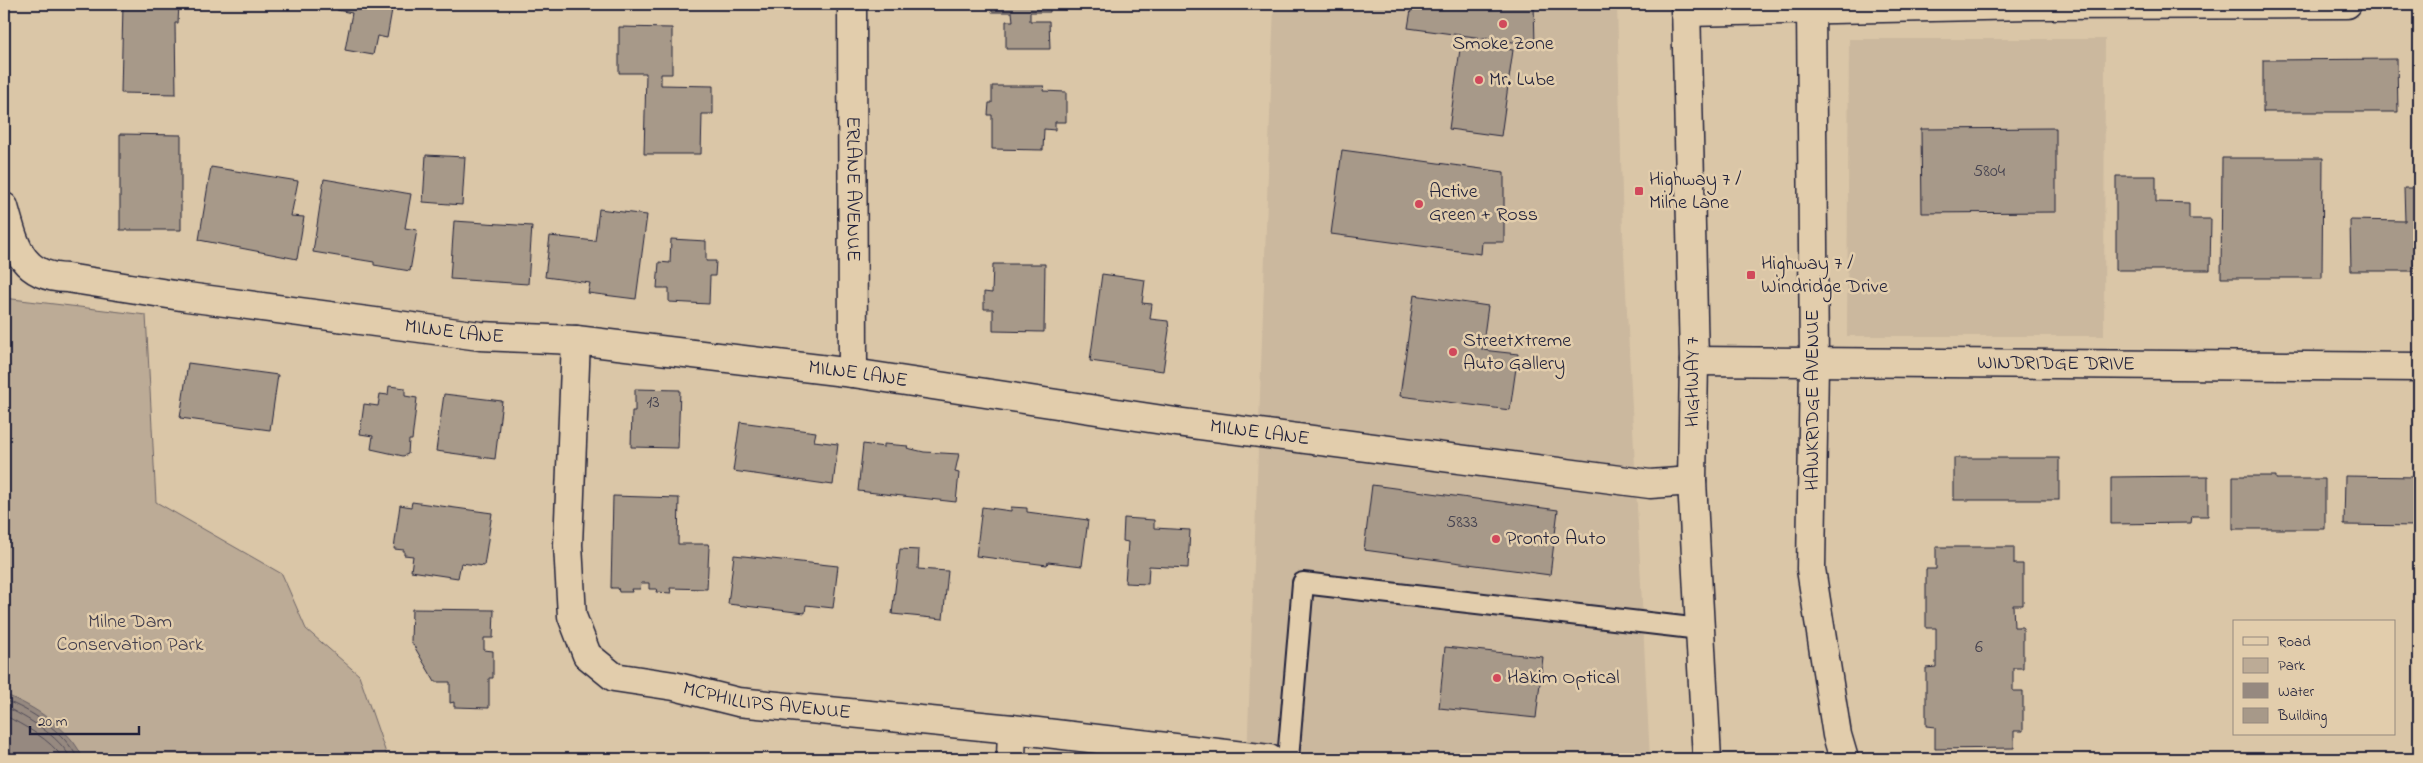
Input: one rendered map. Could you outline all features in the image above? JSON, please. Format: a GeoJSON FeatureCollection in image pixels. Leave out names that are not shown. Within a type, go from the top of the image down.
{"type":"FeatureCollection","features":[{"type":"Feature","properties":{"kind":"street","name":"ERLANE AVENUE"},"geometry":{"type":"LineString","coordinates":[[852,4],[853,373]]}},
{"type":"Feature","properties":{"kind":"street"},"geometry":{"type":"LineString","coordinates":[[1685,8],[2042,4],[2346,4]]}},
{"type":"Feature","properties":{"kind":"street","name":"HIGHWAY 7"},"geometry":{"type":"LineString","coordinates":[[1685,8],[1694,361],[1692,481],[1707,759]]}},
{"type":"Feature","properties":{"kind":"street","name":"HAWKRIDGE AVENUE"},"geometry":{"type":"LineString","coordinates":[[1811,8],[1814,362],[1811,568],[1837,735],[1844,759]]}},
{"type":"Feature","properties":{"kind":"street","name":"MILNE LANE"},"geometry":{"type":"LineString","coordinates":[[4,207],[12,236],[26,264],[50,278],[67,278],[187,297],[480,336],[576,340],[853,373],[1176,422],[1650,484],[1692,481]]}},
{"type":"Feature","properties":{"kind":"street","name":"MCPHILLIPS AVENUE"},"geometry":{"type":"LineString","coordinates":[[576,340],[568,545],[572,616],[587,655],[614,677],[674,686],[738,702],[1012,728],[1269,759]]}},
{"type":"Feature","properties":{"kind":"street","name":"WINDRIDGE DRIVE"},"geometry":{"type":"LineString","coordinates":[[1694,361],[2419,367]]}},
{"type":"Feature","properties":{"kind":"street"},"geometry":{"type":"LineString","coordinates":[[1011,759],[1012,728]]}},
{"type":"Feature","properties":{"kind":"lane"},"geometry":{"type":"LineString","coordinates":[[1288,759],[1304,583],[1700,629]]}},
{"type":"Feature","properties":{"kind":"shaded area"},"geometry":{"type":"Polygon","coordinates":[[[1274,4],[1617,4],[1623,233],[1650,759],[1247,759],[1274,4]]]}},
{"type":"Feature","properties":{"kind":"shaded area"},"geometry":{"type":"Polygon","coordinates":[[[1849,39],[2105,39],[2104,336],[1847,336],[1849,39]]]}},
{"type":"Feature","properties":{"kind":"green space","name":"Milne Dam Conservation Park"},"geometry":{"type":"Polygon","coordinates":[[[4,298],[146,315],[156,502],[282,574],[306,629],[359,675],[388,759],[4,759],[4,298]]]}},
{"type":"Feature","properties":{"kind":"water"},"geometry":{"type":"Polygon","coordinates":[[[4,694],[39,712],[61,728],[78,748],[83,759],[14,759],[4,755],[4,694]]]}},
{"type":"Feature","properties":{"kind":"building"},"geometry":{"type":"Polygon","coordinates":[[[123,4],[179,4],[178,23],[175,23],[176,94],[121,93],[123,4]]]}},
{"type":"Feature","properties":{"kind":"building"},"geometry":{"type":"Polygon","coordinates":[[[338,4],[393,4],[387,38],[377,36],[373,55],[345,50],[352,13],[337,10],[338,4]]]}},
{"type":"Feature","properties":{"kind":"building"},"geometry":{"type":"Polygon","coordinates":[[[717,4],[717,5],[666,5],[717,4]]]}},
{"type":"Feature","properties":{"kind":"building"},"geometry":{"type":"Polygon","coordinates":[[[992,4],[1050,4],[1050,12],[1030,12],[1030,21],[1049,21],[1050,49],[1006,49],[1006,21],[1013,21],[1012,12],[992,12],[992,4]]]}},
{"type":"Feature","properties":{"kind":"building"},"geometry":{"type":"Polygon","coordinates":[[[1412,4],[1534,4],[1535,45],[1408,28],[1412,4]]]}},
{"type":"Feature","properties":{"kind":"building"},"geometry":{"type":"Polygon","coordinates":[[[619,27],[672,28],[672,74],[661,74],[661,85],[713,86],[713,114],[702,114],[701,154],[644,154],[646,73],[619,73],[619,27]]]}},
{"type":"Feature","properties":{"kind":"building"},"geometry":{"type":"Polygon","coordinates":[[[1461,42],[1513,50],[1501,136],[1449,129],[1461,42]]]}},
{"type":"Feature","properties":{"kind":"building"},"geometry":{"type":"Polygon","coordinates":[[[2397,59],[2398,112],[2263,112],[2263,60],[2397,59]]]}},
{"type":"Feature","properties":{"kind":"building"},"geometry":{"type":"Polygon","coordinates":[[[992,86],[1044,86],[1043,91],[1066,92],[1066,122],[1055,122],[1055,130],[1044,129],[1043,150],[992,149],[992,115],[988,115],[989,103],[992,103],[992,86]]]}},
{"type":"Feature","properties":{"kind":"building"},"geometry":{"type":"Polygon","coordinates":[[[2056,128],[2056,212],[1922,213],[1921,129],[2056,128]]]}},
{"type":"Feature","properties":{"kind":"building"},"geometry":{"type":"Polygon","coordinates":[[[120,134],[181,135],[181,230],[120,230],[120,134]]]}},
{"type":"Feature","properties":{"kind":"building","name":"Active Green + Ross"},"geometry":{"type":"Polygon","coordinates":[[[1342,150],[1504,172],[1504,242],[1482,242],[1481,254],[1331,234],[1342,150]]]}},
{"type":"Feature","properties":{"kind":"building"},"geometry":{"type":"Polygon","coordinates":[[[426,155],[465,157],[462,205],[423,202],[426,155]]]}},
{"type":"Feature","properties":{"kind":"building"},"geometry":{"type":"Polygon","coordinates":[[[2222,158],[2323,158],[2322,278],[2221,278],[2222,158]]]}},
{"type":"Feature","properties":{"kind":"building"},"geometry":{"type":"Polygon","coordinates":[[[211,167],[298,181],[291,216],[304,217],[297,259],[199,240],[211,167]]]}},
{"type":"Feature","properties":{"kind":"building"},"geometry":{"type":"Polygon","coordinates":[[[2116,176],[2156,176],[2156,202],[2189,203],[2189,219],[2211,219],[2210,270],[2116,270],[2116,176]]]}},
{"type":"Feature","properties":{"kind":"building"},"geometry":{"type":"Polygon","coordinates":[[[324,179],[411,194],[405,228],[417,230],[410,271],[374,265],[374,262],[313,252],[324,179]]]}},
{"type":"Feature","properties":{"kind":"building"},"geometry":{"type":"Polygon","coordinates":[[[2404,188],[2419,188],[2419,271],[2351,271],[2350,220],[2405,221],[2404,188]]]}},
{"type":"Feature","properties":{"kind":"building"},"geometry":{"type":"Polygon","coordinates":[[[599,209],[647,215],[636,299],[588,293],[590,283],[545,277],[550,236],[595,241],[599,209]]]}},
{"type":"Feature","properties":{"kind":"building"},"geometry":{"type":"Polygon","coordinates":[[[454,221],[532,226],[528,284],[450,279],[454,221]]]}},
{"type":"Feature","properties":{"kind":"building"},"geometry":{"type":"Polygon","coordinates":[[[671,239],[706,241],[706,261],[716,261],[715,276],[710,276],[709,304],[669,302],[669,288],[657,288],[659,262],[670,263],[671,239]]]}},
{"type":"Feature","properties":{"kind":"building"},"geometry":{"type":"Polygon","coordinates":[[[993,264],[1045,264],[1044,332],[993,331],[993,309],[984,309],[984,292],[992,293],[993,264]]]}},
{"type":"Feature","properties":{"kind":"building"},"geometry":{"type":"Polygon","coordinates":[[[1102,274],[1145,280],[1142,303],[1152,304],[1150,319],[1168,321],[1169,330],[1163,371],[1090,361],[1102,274]]]}},
{"type":"Feature","properties":{"kind":"building","name":"StreetXtreme Auto Gallery"},"geometry":{"type":"Polygon","coordinates":[[[1414,295],[1488,306],[1482,350],[1518,354],[1510,410],[1400,396],[1414,295]]]}},
{"type":"Feature","properties":{"kind":"building"},"geometry":{"type":"Polygon","coordinates":[[[188,363],[278,375],[270,430],[180,418],[188,363]]]}},
{"type":"Feature","properties":{"kind":"building"},"geometry":{"type":"Polygon","coordinates":[[[389,386],[405,388],[405,396],[417,398],[412,440],[409,440],[408,454],[403,456],[371,449],[373,436],[360,434],[364,404],[378,406],[380,394],[388,395],[389,386]]]}},
{"type":"Feature","properties":{"kind":"building"},"geometry":{"type":"Polygon","coordinates":[[[635,389],[680,390],[678,448],[631,447],[632,411],[635,411],[635,389]]]}},
{"type":"Feature","properties":{"kind":"building"},"geometry":{"type":"Polygon","coordinates":[[[444,394],[502,401],[495,459],[436,451],[444,394]]]}},
{"type":"Feature","properties":{"kind":"building"},"geometry":{"type":"Polygon","coordinates":[[[740,422],[816,432],[814,441],[838,444],[833,485],[733,471],[740,422]]]}},
{"type":"Feature","properties":{"kind":"building"},"geometry":{"type":"Polygon","coordinates":[[[863,444],[884,447],[884,444],[908,446],[907,448],[924,452],[959,454],[955,472],[959,473],[956,502],[858,491],[863,444]]]}},
{"type":"Feature","properties":{"kind":"building"},"geometry":{"type":"Polygon","coordinates":[[[1954,458],[2059,458],[2059,500],[1954,500],[1954,458]]]}},
{"type":"Feature","properties":{"kind":"building"},"geometry":{"type":"Polygon","coordinates":[[[2208,476],[2208,516],[2192,516],[2191,523],[2111,524],[2111,477],[2208,476]]]}},
{"type":"Feature","properties":{"kind":"building"},"geometry":{"type":"Polygon","coordinates":[[[2233,476],[2276,476],[2276,479],[2325,479],[2325,529],[2233,529],[2233,476]]]}},
{"type":"Feature","properties":{"kind":"building"},"geometry":{"type":"Polygon","coordinates":[[[2345,476],[2419,477],[2419,526],[2344,525],[2345,476]]]}},
{"type":"Feature","properties":{"kind":"building"},"geometry":{"type":"Polygon","coordinates":[[[1372,485],[1558,510],[1550,575],[1364,550],[1372,485]]]}},
{"type":"Feature","properties":{"kind":"building"},"geometry":{"type":"Polygon","coordinates":[[[613,496],[679,498],[678,544],[708,544],[707,589],[670,588],[671,593],[656,592],[657,589],[649,589],[649,583],[641,583],[640,589],[631,589],[632,592],[619,592],[618,588],[611,588],[613,496]]]}},
{"type":"Feature","properties":{"kind":"building"},"geometry":{"type":"Polygon","coordinates":[[[412,502],[492,513],[484,566],[461,563],[458,578],[411,571],[413,556],[404,555],[404,550],[394,549],[400,505],[411,507],[412,502]]]}},
{"type":"Feature","properties":{"kind":"building"},"geometry":{"type":"Polygon","coordinates":[[[982,507],[1011,511],[1011,507],[1027,508],[1027,512],[1088,520],[1082,566],[1048,562],[1047,565],[976,556],[982,507]]]}},
{"type":"Feature","properties":{"kind":"building"},"geometry":{"type":"Polygon","coordinates":[[[1124,518],[1154,520],[1154,528],[1190,530],[1188,568],[1149,566],[1148,584],[1125,583],[1128,542],[1123,541],[1124,518]]]}},
{"type":"Feature","properties":{"kind":"building"},"geometry":{"type":"Polygon","coordinates":[[[1936,547],[2014,547],[2014,564],[2023,564],[2023,605],[2013,605],[2014,627],[2023,627],[2023,668],[2013,668],[2013,691],[2023,691],[2023,731],[2014,731],[2014,748],[1935,749],[1935,727],[1926,726],[1926,668],[1936,667],[1936,628],[1926,628],[1926,569],[1936,569],[1936,547]]]}},
{"type":"Feature","properties":{"kind":"building"},"geometry":{"type":"Polygon","coordinates":[[[900,549],[919,550],[918,569],[948,571],[943,619],[892,614],[900,549]]]}},
{"type":"Feature","properties":{"kind":"building"},"geometry":{"type":"Polygon","coordinates":[[[734,555],[838,566],[833,608],[806,605],[805,613],[728,604],[734,555]]]}},
{"type":"Feature","properties":{"kind":"building"},"geometry":{"type":"Polygon","coordinates":[[[412,609],[494,610],[493,638],[484,638],[484,650],[493,651],[493,678],[489,678],[489,708],[454,707],[454,702],[450,703],[450,682],[435,682],[411,641],[412,609]]]}},
{"type":"Feature","properties":{"kind":"building"},"geometry":{"type":"Polygon","coordinates":[[[1445,647],[1543,657],[1536,718],[1439,708],[1445,647]]]}},
{"type":"Feature","properties":{"kind":"place","name":"Smoke Zone"},"geometry":{"type":"Point","coordinates":[1503,24]}},
{"type":"Feature","properties":{"kind":"place","name":"Mr. Lube"},"geometry":{"type":"Point","coordinates":[1479,80]}},
{"type":"Feature","properties":{"kind":"place","name":"Highway 7 / Milne Lane"},"geometry":{"type":"Point","coordinates":[1639,191]}},
{"type":"Feature","properties":{"kind":"place","name":"Active Green + Ross"},"geometry":{"type":"Point","coordinates":[1419,204]}},
{"type":"Feature","properties":{"kind":"place","name":"Highway 7 / Windridge Drive"},"geometry":{"type":"Point","coordinates":[1751,275]}},
{"type":"Feature","properties":{"kind":"place","name":"StreetXtreme Auto Gallery"},"geometry":{"type":"Point","coordinates":[1453,352]}},
{"type":"Feature","properties":{"kind":"place","name":"Pronto Auto"},"geometry":{"type":"Point","coordinates":[1496,539]}},
{"type":"Feature","properties":{"kind":"place","name":"Hakim Optical"},"geometry":{"type":"Point","coordinates":[1497,678]}}]}
